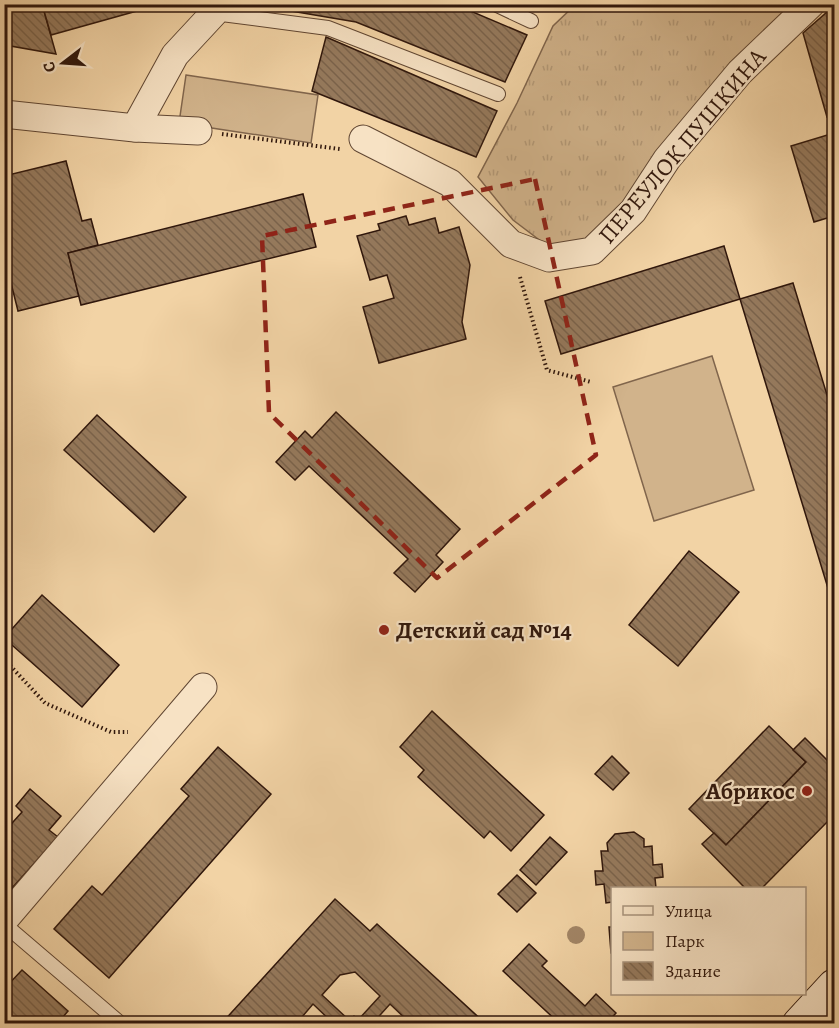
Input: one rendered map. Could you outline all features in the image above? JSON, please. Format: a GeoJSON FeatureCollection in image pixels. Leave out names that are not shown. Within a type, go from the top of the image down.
{"type":"FeatureCollection","features":[{"type":"Feature","properties":{"kind":"main road"},"geometry":{"type":"LineString","coordinates":[[799,1023],[834,986]]}},
{"type":"Feature","properties":{"kind":"street","name":"ПЕРЕУЛОК ПУШКИНА"},"geometry":{"type":"LineString","coordinates":[[363,139],[450,183],[511,244],[549,258],[592,251],[633,211],[667,159],[740,72],[811,4]]}},
{"type":"Feature","properties":{"kind":"street"},"geometry":{"type":"LineString","coordinates":[[135,128],[175,55],[217,9]]}},
{"type":"Feature","properties":{"kind":"street"},"geometry":{"type":"LineString","coordinates":[[4,114],[135,128],[198,131]]}},
{"type":"Feature","properties":{"kind":"street"},"geometry":{"type":"LineString","coordinates":[[4,922],[203,687]]}},
{"type":"Feature","properties":{"kind":"lane"},"geometry":{"type":"LineString","coordinates":[[495,4],[531,21]]}},
{"type":"Feature","properties":{"kind":"lane"},"geometry":{"type":"LineString","coordinates":[[217,9],[328,28],[498,94]]}},
{"type":"Feature","properties":{"kind":"lane"},"geometry":{"type":"LineString","coordinates":[[4,922],[121,1023]]}},
{"type":"Feature","properties":{"kind":"path"},"geometry":{"type":"LineString","coordinates":[[198,131],[337,150],[363,139]]}},
{"type":"Feature","properties":{"kind":"path"},"geometry":{"type":"LineString","coordinates":[[511,244],[547,370],[591,382]]}},
{"type":"Feature","properties":{"kind":"path"},"geometry":{"type":"LineString","coordinates":[[4,659],[45,703],[111,732],[164,733]]}},
{"type":"Feature","properties":{"kind":"path"},"geometry":{"type":"LineString","coordinates":[[828,704],[834,702]]}},
{"type":"Feature","properties":{"kind":"highlighted area"},"geometry":{"type":"Polygon","coordinates":[[[535,179],[596,455],[437,578],[269,413],[262,236],[535,179]]]}},
{"type":"Feature","properties":{"kind":"green space"},"geometry":{"type":"Polygon","coordinates":[[[575,5],[795,5],[624,207],[585,241],[550,248],[513,220],[478,177],[517,103],[553,26],[575,5]]]}},
{"type":"Feature","properties":{"kind":"green space"},"geometry":{"type":"Polygon","coordinates":[[[186,75],[318,95],[311,143],[179,123],[186,75]]]}},
{"type":"Feature","properties":{"kind":"green space"},"geometry":{"type":"Polygon","coordinates":[[[712,356],[754,490],[654,521],[613,387],[712,356]]]}},
{"type":"Feature","properties":{"kind":"building"},"geometry":{"type":"Polygon","coordinates":[[[13,4],[42,4],[56,54],[5,45],[4,25],[13,4]]]}},
{"type":"Feature","properties":{"kind":"building"},"geometry":{"type":"Polygon","coordinates":[[[42,4],[162,4],[51,35],[42,4]]]}},
{"type":"Feature","properties":{"kind":"building"},"geometry":{"type":"Polygon","coordinates":[[[250,4],[454,4],[527,35],[505,82],[356,22],[250,4]]]}},
{"type":"Feature","properties":{"kind":"building"},"geometry":{"type":"Polygon","coordinates":[[[834,6],[834,115],[827,117],[803,33],[834,6]]]}},
{"type":"Feature","properties":{"kind":"building"},"geometry":{"type":"Polygon","coordinates":[[[326,37],[497,111],[476,157],[312,91],[326,37]]]}},
{"type":"Feature","properties":{"kind":"building"},"geometry":{"type":"Polygon","coordinates":[[[834,133],[834,216],[814,222],[791,146],[834,133]]]}},
{"type":"Feature","properties":{"kind":"building"},"geometry":{"type":"Polygon","coordinates":[[[66,161],[82,221],[91,219],[98,245],[68,253],[79,296],[18,311],[4,255],[4,176],[66,161]]]}},
{"type":"Feature","properties":{"kind":"building"},"geometry":{"type":"Polygon","coordinates":[[[303,194],[316,247],[81,305],[68,253],[303,194]]]}},
{"type":"Feature","properties":{"kind":"building"},"geometry":{"type":"Polygon","coordinates":[[[406,216],[409,225],[435,218],[439,233],[459,227],[470,265],[462,322],[466,339],[379,363],[363,307],[394,298],[387,275],[370,280],[357,236],[380,230],[378,224],[406,216]]]}},
{"type":"Feature","properties":{"kind":"building"},"geometry":{"type":"Polygon","coordinates":[[[724,246],[740,299],[561,354],[545,301],[724,246]]]}},
{"type":"Feature","properties":{"kind":"building"},"geometry":{"type":"Polygon","coordinates":[[[793,283],[834,418],[834,608],[740,299],[793,283]]]}},
{"type":"Feature","properties":{"kind":"building","name":"Детский сад №14"},"geometry":{"type":"Polygon","coordinates":[[[336,412],[460,529],[436,555],[443,562],[415,592],[394,573],[408,559],[309,466],[295,480],[276,462],[305,431],[312,438],[336,412]]]}},
{"type":"Feature","properties":{"kind":"building"},"geometry":{"type":"Polygon","coordinates":[[[97,415],[186,497],[154,532],[64,450],[97,415]]]}},
{"type":"Feature","properties":{"kind":"building"},"geometry":{"type":"Polygon","coordinates":[[[689,551],[739,592],[678,666],[629,625],[689,551]]]}},
{"type":"Feature","properties":{"kind":"building"},"geometry":{"type":"Polygon","coordinates":[[[42,595],[119,665],[82,707],[4,638],[42,595]]]}},
{"type":"Feature","properties":{"kind":"building"},"geometry":{"type":"Polygon","coordinates":[[[432,711],[544,815],[511,851],[490,831],[484,838],[418,777],[424,770],[400,747],[432,711]]]}},
{"type":"Feature","properties":{"kind":"building"},"geometry":{"type":"Polygon","coordinates":[[[769,726],[806,762],[726,845],[689,809],[769,726]]]}},
{"type":"Feature","properties":{"kind":"building","name":"Абрикос"},"geometry":{"type":"Polygon","coordinates":[[[805,738],[834,767],[834,815],[763,887],[744,887],[702,844],[714,833],[726,845],[806,762],[793,750],[805,738]]]}},
{"type":"Feature","properties":{"kind":"building"},"geometry":{"type":"Polygon","coordinates":[[[218,747],[271,794],[109,978],[54,929],[92,886],[102,895],[189,796],[181,789],[218,747]]]}},
{"type":"Feature","properties":{"kind":"building"},"geometry":{"type":"Polygon","coordinates":[[[612,756],[629,773],[613,790],[595,774],[612,756]]]}},
{"type":"Feature","properties":{"kind":"building"},"geometry":{"type":"Polygon","coordinates":[[[30,789],[61,816],[49,830],[58,837],[4,897],[4,832],[22,812],[16,806],[30,789]]]}},
{"type":"Feature","properties":{"kind":"building"},"geometry":{"type":"Polygon","coordinates":[[[634,832],[644,839],[644,847],[652,846],[653,865],[662,864],[663,877],[655,878],[656,887],[611,887],[611,902],[606,903],[604,884],[596,885],[595,871],[603,871],[601,851],[608,851],[607,843],[615,834],[634,832]]]}},
{"type":"Feature","properties":{"kind":"building"},"geometry":{"type":"Polygon","coordinates":[[[550,837],[567,852],[536,885],[520,870],[550,837]]]}},
{"type":"Feature","properties":{"kind":"building"},"geometry":{"type":"Polygon","coordinates":[[[517,875],[536,893],[517,912],[498,894],[517,875]]]}},
{"type":"Feature","properties":{"kind":"building"},"geometry":{"type":"Polygon","coordinates":[[[335,899],[370,931],[377,924],[486,1024],[411,1024],[390,1004],[372,1024],[334,1024],[313,1004],[296,1024],[221,1024],[335,899]],[[355,972],[340,975],[322,995],[350,1021],[354,1016],[358,1020],[380,996],[355,972]]]}},
{"type":"Feature","properties":{"kind":"building"},"geometry":{"type":"Polygon","coordinates":[[[609,927],[611,927],[611,953],[609,927]]]}},
{"type":"Feature","properties":{"kind":"building"},"geometry":{"type":"Polygon","coordinates":[[[529,944],[547,961],[542,966],[585,1006],[596,994],[616,1013],[606,1024],[560,1024],[503,971],[529,944]]]}},
{"type":"Feature","properties":{"kind":"building"},"geometry":{"type":"Polygon","coordinates":[[[22,970],[68,1011],[57,1024],[4,1024],[4,989],[22,970]]]}},
{"type":"Feature","properties":{"kind":"place","name":"Детский сад №14"},"geometry":{"type":"Point","coordinates":[384,630]}},
{"type":"Feature","properties":{"kind":"place","name":"Абрикос"},"geometry":{"type":"Point","coordinates":[807,791]}}]}
